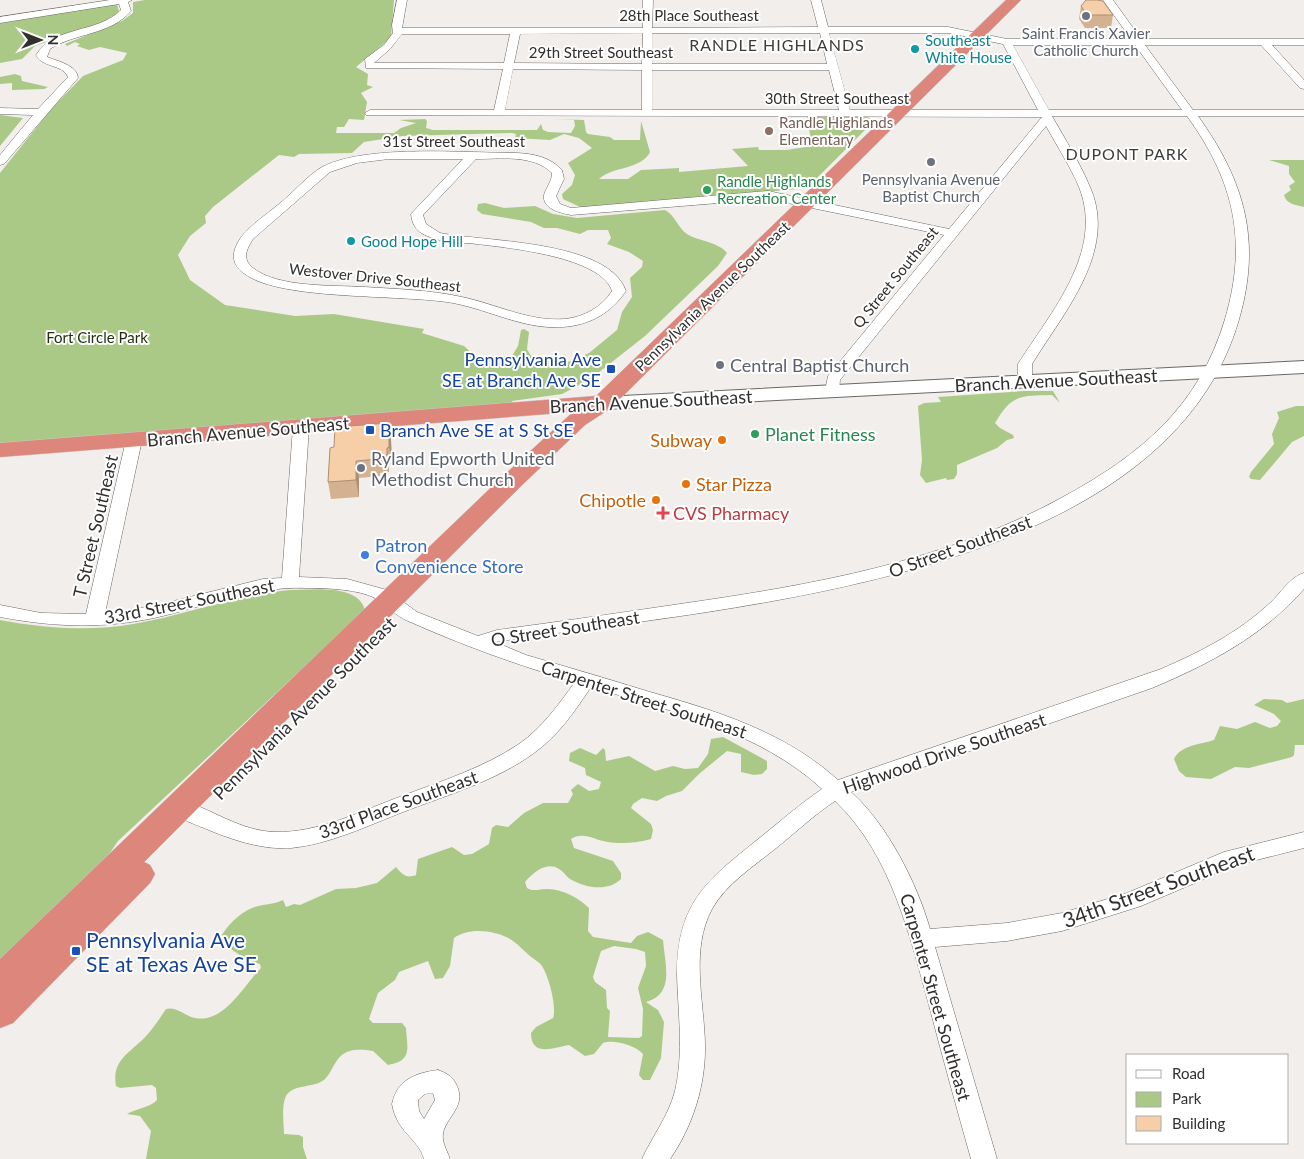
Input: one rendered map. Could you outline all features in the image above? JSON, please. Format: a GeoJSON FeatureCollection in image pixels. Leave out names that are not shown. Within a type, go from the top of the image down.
{"type":"FeatureCollection","features":[{"type":"Feature","properties":{"kind":"highway","name":"Pennsylvania Avenue Southeast"},"geometry":{"type":"LineString","coordinates":[[0,982],[187,811],[396,604],[444,574],[570,450],[598,419],[602,403],[899,113],[972,34],[1014,0]]}},
{"type":"Feature","properties":{"kind":"highway","name":"Branch Avenue Southeast"},"geometry":{"type":"LineString","coordinates":[[0,450],[602,403]]}},
{"type":"Feature","properties":{"kind":"highway","name":"Pennsylvania Avenue Southeast"},"geometry":{"type":"LineString","coordinates":[[0,1012],[187,811]]}},
{"type":"Feature","properties":{"kind":"main road","name":"Branch Avenue Southeast"},"geometry":{"type":"LineString","coordinates":[[602,403],[1304,367]]}},
{"type":"Feature","properties":{"kind":"street"},"geometry":{"type":"LineString","coordinates":[[0,20],[125,0],[126,10],[118,18],[53,44],[42,52],[41,56],[44,60],[67,69],[73,76],[70,83],[42,112],[0,162]]}},
{"type":"Feature","properties":{"kind":"street"},"geometry":{"type":"LineString","coordinates":[[398,30],[402,0]]}},
{"type":"Feature","properties":{"kind":"street"},"geometry":{"type":"LineString","coordinates":[[647,113],[648,0]]}},
{"type":"Feature","properties":{"kind":"street"},"geometry":{"type":"LineString","coordinates":[[816,0],[845,113]]}},
{"type":"Feature","properties":{"kind":"street","name":"O Street Southeast"},"geometry":{"type":"LineString","coordinates":[[480,644],[487,638],[497,636],[807,591],[882,574],[969,547],[1044,516],[1126,467],[1154,445],[1177,422],[1192,404],[1213,372],[1238,299],[1244,265],[1239,209],[1230,179],[1219,155],[1108,0]]}},
{"type":"Feature","properties":{"kind":"street","name":"28th Place Southeast"},"geometry":{"type":"LineString","coordinates":[[398,30],[948,30],[972,34]]}},
{"type":"Feature","properties":{"kind":"street","name":"29th Street Southeast"},"geometry":{"type":"LineString","coordinates":[[398,30],[396,39],[369,64],[379,68],[833,67]]}},
{"type":"Feature","properties":{"kind":"street"},"geometry":{"type":"LineString","coordinates":[[499,113],[516,30]]}},
{"type":"Feature","properties":{"kind":"street"},"geometry":{"type":"LineString","coordinates":[[972,34],[1007,42],[1304,42]]}},
{"type":"Feature","properties":{"kind":"street"},"geometry":{"type":"LineString","coordinates":[[1007,42],[1087,195],[1091,209],[1092,233],[1082,272],[1025,364],[1025,381]]}},
{"type":"Feature","properties":{"kind":"street"},"geometry":{"type":"LineString","coordinates":[[1264,42],[1304,86]]}},
{"type":"Feature","properties":{"kind":"street"},"geometry":{"type":"LineString","coordinates":[[0,111],[42,112]]}},
{"type":"Feature","properties":{"kind":"street","name":"30th Street Southeast"},"geometry":{"type":"LineString","coordinates":[[370,113],[899,113],[1046,116],[1304,113]]}},
{"type":"Feature","properties":{"kind":"street","name":"Q Street Southeast"},"geometry":{"type":"LineString","coordinates":[[832,391],[834,379],[1046,116]]}},
{"type":"Feature","properties":{"kind":"street","name":"31st Street Southeast"},"geometry":{"type":"LineString","coordinates":[[355,160],[381,156],[473,156],[522,157],[548,163],[555,168],[558,175],[550,194],[550,200],[555,206],[571,212],[594,212],[768,195],[951,233]]}},
{"type":"Feature","properties":{"kind":"street","name":"Westover Drive Southeast"},"geometry":{"type":"LineString","coordinates":[[355,160],[326,170],[248,237],[239,254],[244,268],[256,276],[281,284],[444,298],[483,306],[537,322],[566,322],[596,314],[607,308],[619,292],[612,276],[602,269],[570,258],[505,243],[441,236],[425,231],[418,223],[417,214],[473,156]]}},
{"type":"Feature","properties":{"kind":"street"},"geometry":{"type":"LineString","coordinates":[[290,582],[301,427]]}},
{"type":"Feature","properties":{"kind":"street","name":"T Street Southeast"},"geometry":{"type":"LineString","coordinates":[[94,620],[134,440]]}},
{"type":"Feature","properties":{"kind":"street","name":"Highwood Drive Southeast"},"geometry":{"type":"LineString","coordinates":[[655,1159],[677,1123],[688,1086],[693,1047],[689,953],[692,933],[701,909],[722,882],[814,805],[837,790],[858,780],[1178,670],[1219,649],[1254,627],[1285,599],[1304,578]]}},
{"type":"Feature","properties":{"kind":"street","name":"33rd Street Southeast"},"geometry":{"type":"LineString","coordinates":[[0,611],[41,620],[94,620],[153,612],[248,587],[290,582],[347,584],[381,594],[396,604]]}},
{"type":"Feature","properties":{"kind":"street","name":"Carpenter Street Southeast"},"geometry":{"type":"LineString","coordinates":[[396,604],[411,616],[519,659],[710,716],[742,729],[796,758],[837,790],[871,830],[891,861],[910,901],[984,1159]]}},
{"type":"Feature","properties":{"kind":"street","name":"33rd Place Southeast"},"geometry":{"type":"LineString","coordinates":[[187,811],[245,834],[268,839],[301,838],[326,832],[484,772],[510,759],[533,743],[551,726],[587,679]]}},
{"type":"Feature","properties":{"kind":"street","name":"34th Street Southeast"},"geometry":{"type":"LineString","coordinates":[[921,939],[1007,932],[1062,922],[1133,900],[1232,858],[1304,840]]}},
{"type":"Feature","properties":{"kind":"green space","name":"Fort Circle Park"},"geometry":{"type":"Polygon","coordinates":[[[145,0],[394,0],[391,38],[356,67],[368,74],[367,85],[373,87],[361,93],[367,102],[364,120],[349,119],[344,127],[337,127],[336,133],[394,133],[401,128],[416,123],[399,120],[425,119],[427,121],[426,128],[433,130],[537,130],[541,124],[543,130],[548,132],[571,133],[575,126],[574,120],[552,119],[584,120],[588,134],[610,137],[614,140],[640,140],[641,121],[650,152],[646,158],[599,179],[628,179],[641,170],[679,168],[679,172],[748,166],[732,149],[758,147],[759,150],[787,150],[812,146],[807,117],[867,117],[875,120],[807,188],[596,208],[580,207],[563,199],[562,194],[572,185],[575,175],[568,163],[592,148],[579,138],[564,134],[550,140],[515,138],[516,134],[512,133],[402,136],[364,142],[352,153],[299,154],[294,157],[279,155],[213,207],[205,216],[206,223],[190,236],[178,255],[190,280],[225,305],[295,316],[334,314],[424,329],[422,333],[464,346],[476,357],[512,356],[518,346],[521,330],[524,329],[529,332],[527,349],[531,356],[538,361],[568,362],[589,353],[617,330],[622,312],[632,297],[630,278],[642,267],[643,261],[629,252],[607,244],[611,238],[608,230],[588,230],[580,234],[557,228],[544,228],[531,222],[482,214],[477,210],[478,204],[485,203],[504,208],[535,206],[553,214],[577,218],[665,210],[687,234],[719,246],[727,253],[718,266],[645,336],[589,380],[562,394],[512,401],[513,403],[0,443],[0,173],[51,109],[83,76],[123,60],[127,53],[100,47],[89,50],[77,46],[80,44],[75,42],[67,46],[65,44],[122,21],[133,13],[133,2],[145,0]]]}},
{"type":"Feature","properties":{"kind":"green space"},"geometry":{"type":"Polygon","coordinates":[[[117,5],[119,11],[109,20],[35,46],[22,59],[0,63],[0,22],[117,5]]]}},
{"type":"Feature","properties":{"kind":"green space"},"geometry":{"type":"Polygon","coordinates":[[[15,74],[21,76],[22,81],[48,87],[44,89],[12,90],[12,83],[0,84],[0,77],[15,74]]]}},
{"type":"Feature","properties":{"kind":"green space"},"geometry":{"type":"Polygon","coordinates":[[[0,115],[23,118],[0,146],[0,115]]]}},
{"type":"Feature","properties":{"kind":"green space"},"geometry":{"type":"Polygon","coordinates":[[[1269,160],[1304,160],[1304,207],[1295,205],[1285,198],[1284,195],[1291,190],[1289,186],[1295,182],[1289,174],[1289,166],[1269,160]]]}},
{"type":"Feature","properties":{"kind":"green space"},"geometry":{"type":"Polygon","coordinates":[[[1053,391],[1060,403],[1052,395],[1018,398],[1007,407],[995,423],[1013,435],[1014,438],[1007,440],[997,448],[957,465],[957,474],[954,479],[947,480],[946,478],[926,483],[920,475],[922,460],[918,406],[924,403],[941,402],[938,397],[1053,391]]]}},
{"type":"Feature","properties":{"kind":"green space"},"geometry":{"type":"Polygon","coordinates":[[[1296,406],[1304,406],[1304,436],[1292,442],[1260,480],[1251,479],[1249,477],[1251,472],[1274,444],[1272,434],[1279,418],[1277,412],[1296,406]]]}},
{"type":"Feature","properties":{"kind":"green space"},"geometry":{"type":"Polygon","coordinates":[[[321,589],[344,592],[353,595],[361,601],[365,610],[118,841],[103,863],[0,959],[0,620],[66,628],[100,628],[153,620],[250,596],[290,590],[321,589]]]}},
{"type":"Feature","properties":{"kind":"green space"},"geometry":{"type":"Polygon","coordinates":[[[1264,699],[1282,700],[1287,703],[1304,699],[1304,745],[1295,745],[1292,757],[1249,768],[1235,767],[1211,779],[1186,777],[1179,771],[1174,759],[1177,754],[1186,748],[1214,740],[1220,726],[1237,729],[1255,722],[1270,728],[1277,726],[1281,721],[1274,714],[1254,705],[1264,699]]]}},
{"type":"Feature","properties":{"kind":"green space"},"geometry":{"type":"Polygon","coordinates":[[[723,737],[767,761],[767,769],[762,774],[754,775],[741,772],[741,754],[727,751],[682,791],[657,801],[642,798],[633,804],[631,808],[651,824],[653,830],[651,839],[624,843],[608,842],[584,836],[571,839],[574,848],[613,861],[621,873],[621,879],[610,886],[582,885],[570,879],[559,869],[549,866],[540,869],[525,882],[529,889],[558,890],[575,897],[585,904],[589,908],[588,931],[593,937],[631,943],[637,936],[648,932],[663,940],[666,968],[665,985],[655,998],[646,1002],[658,1010],[664,1022],[661,1058],[650,1080],[643,1080],[639,1075],[643,1054],[635,1048],[624,1044],[603,1043],[594,1054],[585,1056],[569,1045],[544,1049],[535,1045],[532,1041],[531,1033],[536,1027],[553,1018],[554,1013],[552,992],[542,966],[504,936],[482,931],[467,932],[454,938],[450,966],[443,978],[435,979],[428,961],[399,972],[395,980],[378,993],[369,1019],[373,1023],[402,1023],[406,1028],[407,1052],[402,1060],[388,1065],[373,1051],[350,1051],[338,1059],[325,1079],[315,1084],[294,1089],[286,1096],[283,1110],[284,1134],[303,1137],[303,1147],[307,1159],[146,1159],[151,1131],[140,1116],[127,1114],[157,1100],[156,1088],[152,1085],[120,1088],[116,1086],[115,1077],[117,1069],[124,1057],[155,1026],[166,1009],[177,1010],[195,1018],[215,1015],[232,1002],[261,968],[260,964],[247,960],[222,943],[220,938],[242,914],[256,907],[283,900],[286,907],[294,904],[300,905],[336,889],[356,888],[377,883],[396,867],[402,874],[413,876],[416,875],[418,859],[452,847],[464,855],[472,854],[489,844],[492,828],[496,825],[508,827],[524,813],[543,803],[568,803],[573,794],[571,790],[578,784],[589,791],[599,789],[601,782],[586,775],[585,768],[569,761],[570,753],[580,748],[596,755],[603,748],[606,761],[629,756],[655,771],[673,766],[685,769],[698,768],[708,754],[711,739],[723,737]],[[614,946],[601,951],[593,977],[595,982],[606,990],[607,1008],[610,1011],[608,1037],[639,1038],[642,1036],[643,1009],[638,988],[646,966],[645,952],[614,946]]]}},
{"type":"Feature","properties":{"kind":"building"},"geometry":{"type":"Polygon","coordinates":[[[1086,0],[1103,1],[1113,15],[1087,15],[1081,6],[1086,0]]]}},
{"type":"Feature","properties":{"kind":"building"},"geometry":{"type":"Polygon","coordinates":[[[389,423],[387,455],[378,456],[378,459],[356,461],[356,480],[328,482],[330,448],[334,447],[335,427],[389,423]]]}},
{"type":"Feature","properties":{"kind":"place","name":"Saint Francis Xavier Catholic Church"},"geometry":{"type":"Point","coordinates":[1086,16]}},
{"type":"Feature","properties":{"kind":"place","name":"Southeast White House"},"geometry":{"type":"Point","coordinates":[915,49]}},
{"type":"Feature","properties":{"kind":"place","name":"Randle Highlands Elementary"},"geometry":{"type":"Point","coordinates":[769,131]}},
{"type":"Feature","properties":{"kind":"place","name":"Pennsylvania Avenue Baptist Church"},"geometry":{"type":"Point","coordinates":[931,162]}},
{"type":"Feature","properties":{"kind":"place","name":"Randle Highlands Recreation Center"},"geometry":{"type":"Point","coordinates":[707,190]}},
{"type":"Feature","properties":{"kind":"place","name":"Good Hope Hill"},"geometry":{"type":"Point","coordinates":[351,241]}},
{"type":"Feature","properties":{"kind":"place","name":"Central Baptist Church"},"geometry":{"type":"Point","coordinates":[720,365]}},
{"type":"Feature","properties":{"kind":"place","name":"Pennsylvania Ave SE at Branch Ave SE"},"geometry":{"type":"Point","coordinates":[611,369]}},
{"type":"Feature","properties":{"kind":"place","name":"Branch Ave SE at S St SE"},"geometry":{"type":"Point","coordinates":[370,430]}},
{"type":"Feature","properties":{"kind":"place","name":"Planet Fitness"},"geometry":{"type":"Point","coordinates":[755,434]}},
{"type":"Feature","properties":{"kind":"place","name":"Subway"},"geometry":{"type":"Point","coordinates":[722,440]}},
{"type":"Feature","properties":{"kind":"place","name":"Ryland Epworth United Methodist Church"},"geometry":{"type":"Point","coordinates":[361,468]}},
{"type":"Feature","properties":{"kind":"place","name":"Star Pizza"},"geometry":{"type":"Point","coordinates":[686,484]}},
{"type":"Feature","properties":{"kind":"place","name":"Chipotle"},"geometry":{"type":"Point","coordinates":[656,500]}},
{"type":"Feature","properties":{"kind":"place","name":"CVS Pharmacy"},"geometry":{"type":"Point","coordinates":[663,513]}},
{"type":"Feature","properties":{"kind":"place","name":"Patron Convenience Store"},"geometry":{"type":"Point","coordinates":[365,555]}},
{"type":"Feature","properties":{"kind":"place","name":"Pennsylvania Ave SE at Texas Ave SE"},"geometry":{"type":"Point","coordinates":[76,951]}},
{"type":"Feature","properties":{"kind":"district","name":"RANDLE HIGHLANDS"},"geometry":{"type":"Point","coordinates":[777,44]}},
{"type":"Feature","properties":{"kind":"district","name":"DUPONT PARK"},"geometry":{"type":"Point","coordinates":[1127,153]}}]}
